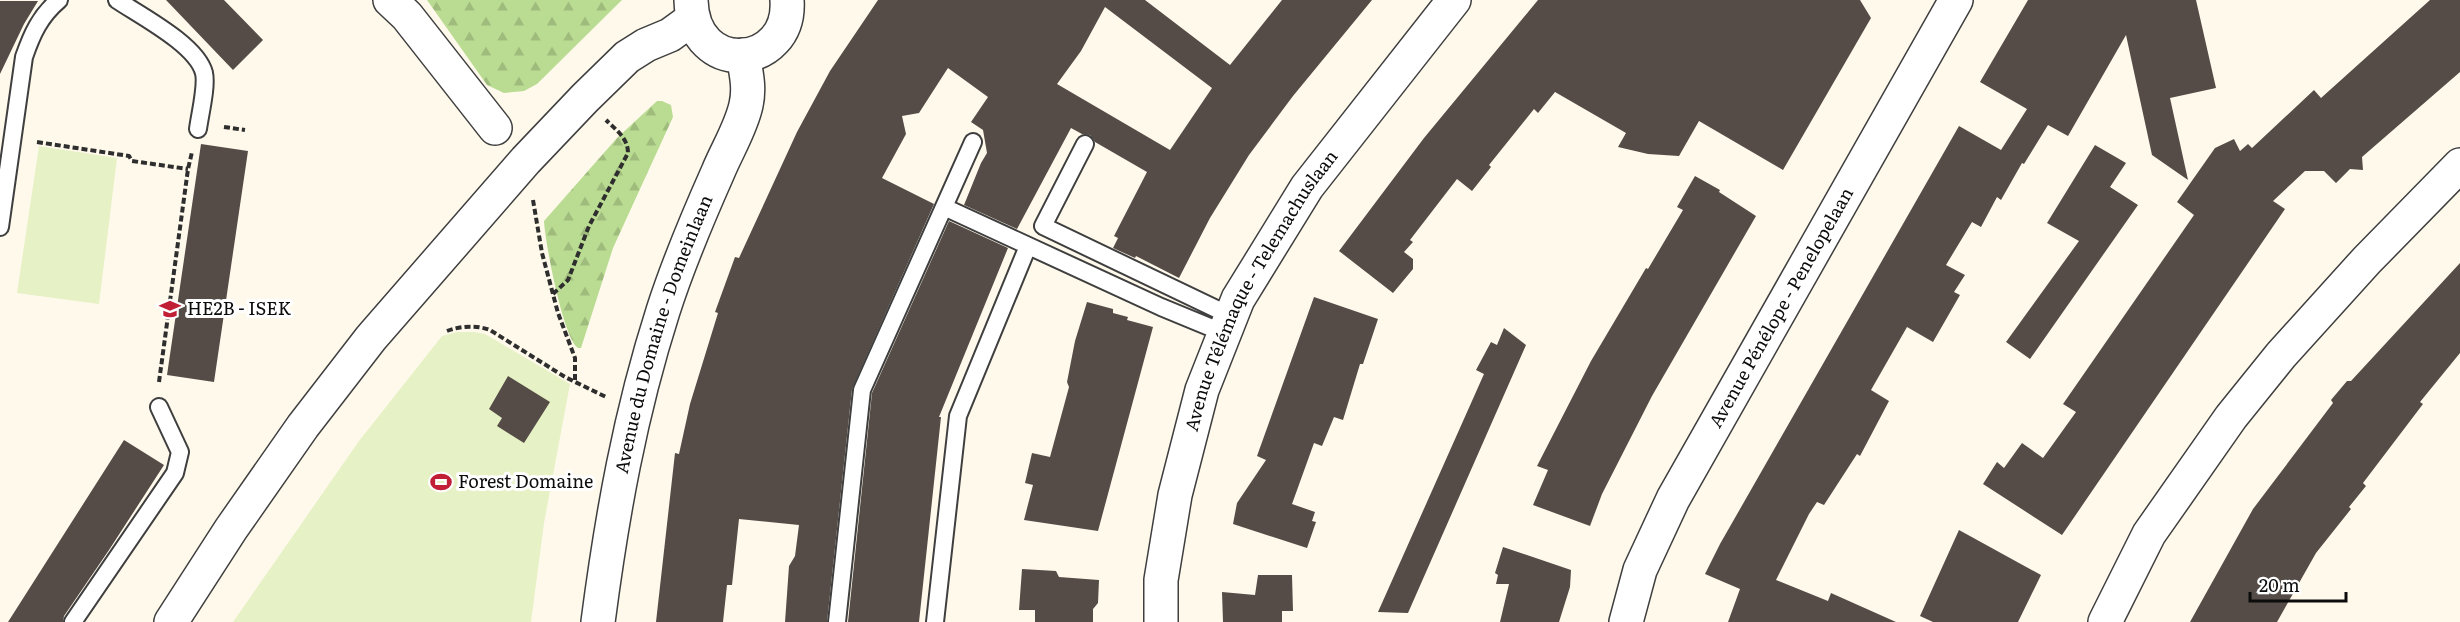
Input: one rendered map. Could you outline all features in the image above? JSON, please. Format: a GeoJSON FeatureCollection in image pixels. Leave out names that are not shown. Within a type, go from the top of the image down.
{"type":"FeatureCollection","features":[{"type":"Feature","properties":{"kind":"street"},"geometry":{"type":"LineString","coordinates":[[390,0],[407,16],[495,128]]}},
{"type":"Feature","properties":{"kind":"street"},"geometry":{"type":"LineString","coordinates":[[691,10],[697,31],[705,42],[729,55],[743,55],[756,53],[778,36],[785,24],[788,10],[787,0]]}},
{"type":"Feature","properties":{"kind":"street","name":"Avenue Télémaque - Telemachuslaan"},"geometry":{"type":"LineString","coordinates":[[1161,622],[1161,580],[1175,495],[1202,390],[1238,299],[1307,187],[1455,0]]}},
{"type":"Feature","properties":{"kind":"street","name":"Avenue Pénélope - Penelopelaan"},"geometry":{"type":"LineString","coordinates":[[1626,622],[1640,570],[1673,499],[1956,0]]}},
{"type":"Feature","properties":{"kind":"street"},"geometry":{"type":"LineString","coordinates":[[171,622],[237,520],[303,426],[371,338],[526,160],[585,98],[627,57],[646,45],[670,35],[691,10]]}},
{"type":"Feature","properties":{"kind":"street","name":"Avenue du Domaine - Domeinlaan"},"geometry":{"type":"LineString","coordinates":[[598,622],[610,530],[633,411],[663,309],[746,104],[748,84],[743,55]]}},
{"type":"Feature","properties":{"kind":"street"},"geometry":{"type":"LineString","coordinates":[[2105,622],[2149,534],[2231,417],[2281,355],[2351,277],[2460,165]]}},
{"type":"Feature","properties":{"kind":"lane"},"geometry":{"type":"LineString","coordinates":[[0,227],[24,57],[33,31],[46,12],[59,0]]}},
{"type":"Feature","properties":{"kind":"lane"},"geometry":{"type":"LineString","coordinates":[[117,0],[183,44],[200,63],[205,75],[198,129]]}},
{"type":"Feature","properties":{"kind":"lane"},"geometry":{"type":"LineString","coordinates":[[837,622],[862,390],[973,142]]}},
{"type":"Feature","properties":{"kind":"lane"},"geometry":{"type":"LineString","coordinates":[[1085,144],[1043,226],[1228,325]]}},
{"type":"Feature","properties":{"kind":"lane"},"geometry":{"type":"LineString","coordinates":[[944,207],[1161,307],[1228,325]]}},
{"type":"Feature","properties":{"kind":"lane"},"geometry":{"type":"LineString","coordinates":[[935,622],[958,416],[1028,246]]}},
{"type":"Feature","properties":{"kind":"lane"},"geometry":{"type":"LineString","coordinates":[[73,622],[175,473],[180,452],[159,407]]}},
{"type":"Feature","properties":{"kind":"path"},"geometry":{"type":"LineString","coordinates":[[553,294],[568,280],[589,226],[628,153],[628,144],[624,137],[585,98]]}},
{"type":"Feature","properties":{"kind":"path"},"geometry":{"type":"LineString","coordinates":[[159,407],[157,396],[188,169],[198,129]]}},
{"type":"Feature","properties":{"kind":"path"},"geometry":{"type":"LineString","coordinates":[[13,138],[129,156],[132,161],[188,169]]}},
{"type":"Feature","properties":{"kind":"path"},"geometry":{"type":"LineString","coordinates":[[447,331],[471,327],[490,330],[575,382],[575,358],[542,253],[526,160]]}},
{"type":"Feature","properties":{"kind":"green space"},"geometry":{"type":"Polygon","coordinates":[[[427,0],[622,0],[537,84],[524,91],[504,93],[487,85],[427,0]]]}},
{"type":"Feature","properties":{"kind":"green space"},"geometry":{"type":"Polygon","coordinates":[[[657,101],[671,105],[673,117],[613,248],[581,348],[578,348],[572,341],[561,309],[551,268],[544,221],[617,138],[657,101]]]}},
{"type":"Feature","properties":{"kind":"green space"},"geometry":{"type":"Polygon","coordinates":[[[39,146],[117,158],[99,304],[17,293],[39,146]]]}},
{"type":"Feature","properties":{"kind":"green space","name":"Forest Domaine"},"geometry":{"type":"Polygon","coordinates":[[[457,332],[485,334],[570,384],[544,523],[531,622],[233,622],[359,441],[442,336],[457,332]]]}},
{"type":"Feature","properties":{"kind":"building"},"geometry":{"type":"Polygon","coordinates":[[[166,0],[224,0],[263,40],[233,70],[166,0]]]}},
{"type":"Feature","properties":{"kind":"building"},"geometry":{"type":"Polygon","coordinates":[[[878,0],[1145,0],[1230,65],[1282,0],[1372,0],[1293,96],[1249,155],[1210,218],[1179,278],[1136,256],[1135,258],[1113,248],[1118,238],[1114,236],[1147,172],[1095,142],[1090,135],[1082,134],[1071,128],[1017,229],[964,205],[987,153],[983,130],[971,122],[988,97],[948,68],[919,113],[902,116],[906,134],[882,178],[934,204],[852,389],[827,622],[785,622],[789,566],[795,556],[799,525],[739,519],[732,585],[727,585],[723,622],[656,622],[675,453],[679,454],[690,404],[718,313],[715,312],[735,257],[739,258],[797,132],[830,71],[878,0]],[[1105,7],[1081,51],[1057,84],[1170,150],[1212,88],[1105,7]]]}},
{"type":"Feature","properties":{"kind":"building"},"geometry":{"type":"Polygon","coordinates":[[[1538,0],[1860,0],[1871,18],[1783,170],[1699,121],[1679,156],[1648,154],[1618,147],[1626,133],[1555,92],[1538,113],[1534,109],[1489,165],[1491,167],[1472,191],[1457,179],[1410,240],[1413,242],[1404,252],[1413,259],[1413,269],[1393,293],[1339,251],[1424,138],[1538,0]]]}},
{"type":"Feature","properties":{"kind":"building"},"geometry":{"type":"Polygon","coordinates":[[[2028,0],[2196,0],[2216,88],[2170,98],[2188,180],[2152,155],[2126,35],[2068,136],[2048,125],[2024,164],[2022,163],[2001,200],[1997,197],[1981,227],[1972,222],[1946,265],[1965,275],[1954,292],[1960,295],[1933,342],[1907,327],[1871,390],[1889,401],[1860,456],[1857,454],[1824,505],[1817,502],[1809,514],[1776,580],[1828,601],[1831,593],[1896,622],[1728,622],[1740,589],[1705,574],[1959,126],[2001,150],[2027,109],[1980,82],[2028,0]]]}},
{"type":"Feature","properties":{"kind":"building"},"geometry":{"type":"Polygon","coordinates":[[[2430,0],[2460,0],[2460,72],[2362,157],[2363,170],[2350,169],[2336,183],[2324,171],[2305,171],[2273,201],[2285,209],[2062,535],[1983,484],[1997,462],[2004,468],[2022,443],[2043,458],[2076,412],[2063,404],[2194,215],[2177,202],[2215,148],[2234,139],[2240,151],[2248,144],[2252,148],[2314,90],[2321,98],[2430,0]]]}},
{"type":"Feature","properties":{"kind":"building"},"geometry":{"type":"Polygon","coordinates":[[[0,1],[38,1],[0,74],[0,1]]]}},
{"type":"Feature","properties":{"kind":"building"},"geometry":{"type":"Polygon","coordinates":[[[201,144],[248,151],[214,382],[167,375],[201,144]]]}},
{"type":"Feature","properties":{"kind":"building"},"geometry":{"type":"Polygon","coordinates":[[[2095,145],[2126,163],[2110,187],[2138,205],[2030,359],[2006,342],[2079,241],[2047,223],[2095,145]]]}},
{"type":"Feature","properties":{"kind":"building"},"geometry":{"type":"Polygon","coordinates":[[[1695,176],[1720,190],[1719,192],[1756,216],[1652,396],[1602,494],[1590,526],[1533,505],[1548,470],[1537,466],[1591,361],[1683,210],[1677,207],[1695,176]]]}},
{"type":"Feature","properties":{"kind":"building"},"geometry":{"type":"Polygon","coordinates":[[[949,221],[1008,248],[939,417],[941,417],[919,622],[848,622],[872,393],[949,221]]]}},
{"type":"Feature","properties":{"kind":"building"},"geometry":{"type":"Polygon","coordinates":[[[2460,263],[2460,353],[2420,402],[2423,404],[2363,483],[2366,486],[2316,553],[2277,622],[2190,622],[2253,509],[2333,403],[2331,400],[2460,263]]]}},
{"type":"Feature","properties":{"kind":"building"},"geometry":{"type":"Polygon","coordinates":[[[1314,297],[1378,319],[1363,364],[1360,364],[1343,420],[1334,417],[1322,446],[1314,443],[1292,504],[1315,512],[1312,521],[1316,522],[1307,548],[1233,524],[1237,503],[1266,460],[1257,456],[1314,297]]]}},
{"type":"Feature","properties":{"kind":"building"},"geometry":{"type":"Polygon","coordinates":[[[1087,302],[1113,309],[1113,313],[1128,317],[1127,320],[1153,327],[1098,531],[1024,520],[1033,485],[1025,483],[1032,453],[1050,457],[1069,387],[1067,382],[1075,341],[1087,302]]]}},
{"type":"Feature","properties":{"kind":"building"},"geometry":{"type":"Polygon","coordinates":[[[1504,328],[1526,345],[1408,613],[1378,612],[1484,374],[1476,370],[1491,342],[1497,345],[1504,328]]]}},
{"type":"Feature","properties":{"kind":"building"},"geometry":{"type":"Polygon","coordinates":[[[508,376],[550,402],[524,443],[497,426],[502,418],[489,409],[508,376]]]}},
{"type":"Feature","properties":{"kind":"building"},"geometry":{"type":"Polygon","coordinates":[[[124,440],[164,465],[64,616],[63,622],[8,622],[124,440]]]}},
{"type":"Feature","properties":{"kind":"building"},"geometry":{"type":"Polygon","coordinates":[[[1959,530],[2041,575],[2018,622],[1933,622],[1920,616],[1959,530]]]}},
{"type":"Feature","properties":{"kind":"building"},"geometry":{"type":"Polygon","coordinates":[[[1503,547],[1571,570],[1570,587],[1559,622],[1500,622],[1509,584],[1496,584],[1498,575],[1495,573],[1503,547]]]}},
{"type":"Feature","properties":{"kind":"building"},"geometry":{"type":"Polygon","coordinates":[[[1022,569],[1056,571],[1059,577],[1099,580],[1098,603],[1093,609],[1093,622],[1035,622],[1035,610],[1019,610],[1022,569]]]}},
{"type":"Feature","properties":{"kind":"building"},"geometry":{"type":"Polygon","coordinates":[[[1258,575],[1292,575],[1293,611],[1282,611],[1282,622],[1223,622],[1222,592],[1255,595],[1258,575]]]}},
{"type":"Feature","properties":{"kind":"place","name":"HE2B - ISEK"},"geometry":{"type":"Point","coordinates":[170,309]}},
{"type":"Feature","properties":{"kind":"place","name":"Forest Domaine"},"geometry":{"type":"Point","coordinates":[441,482]}}]}
